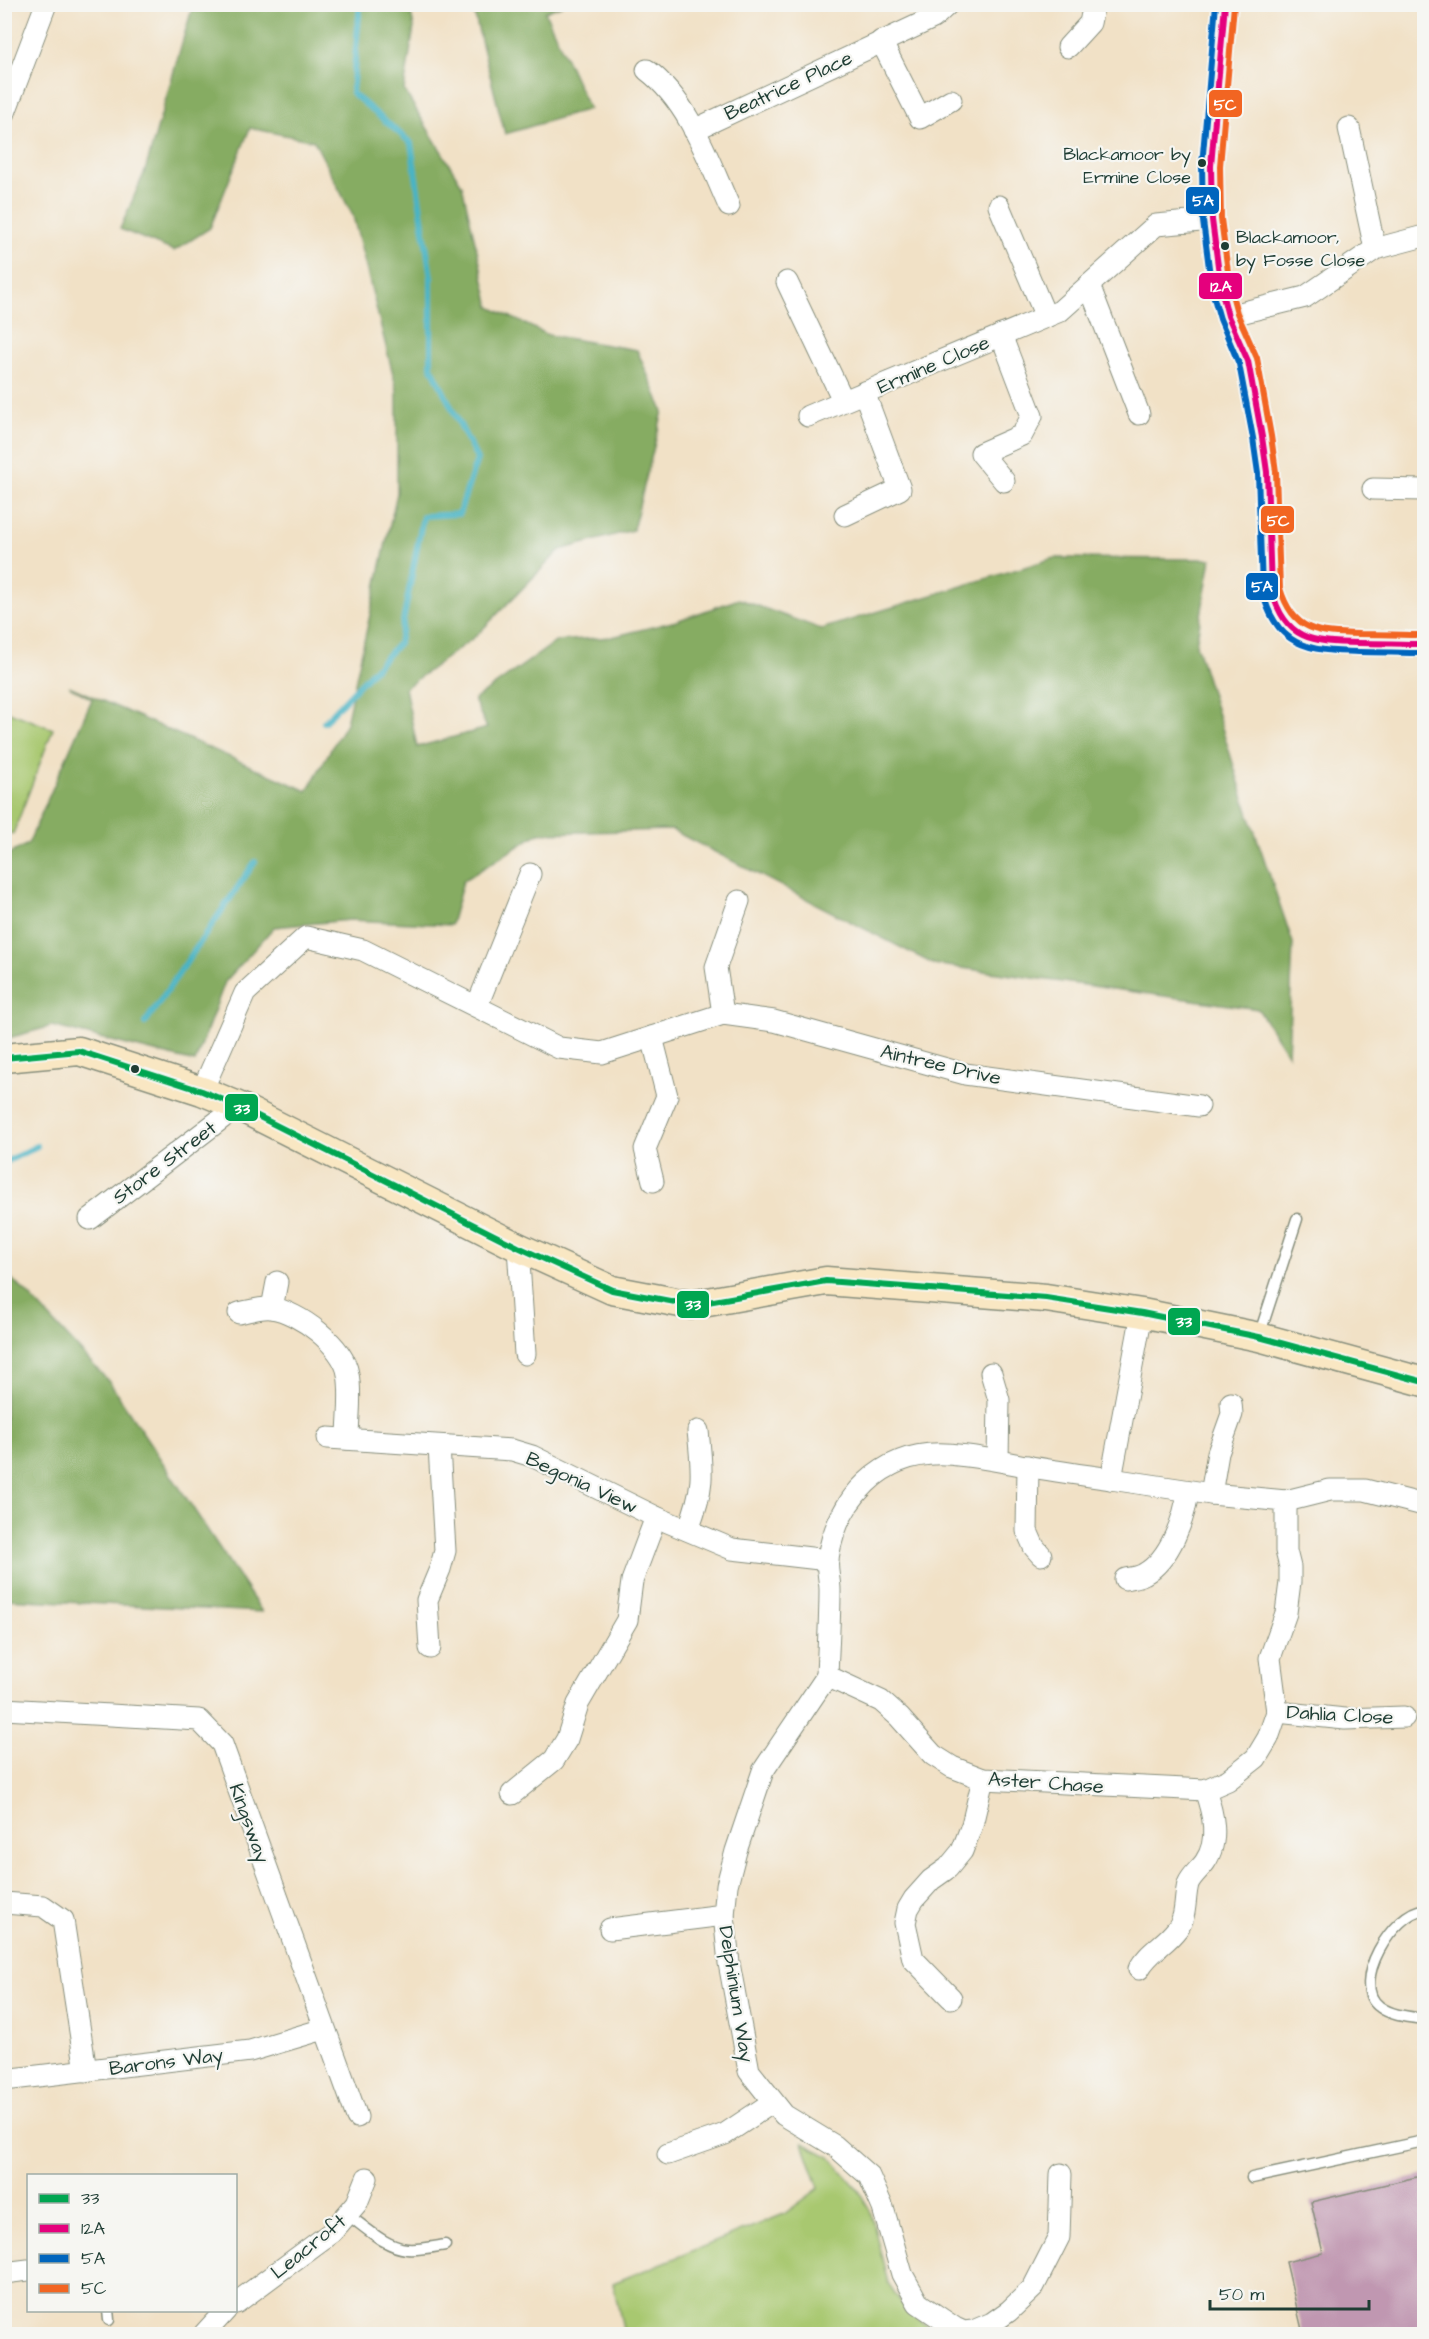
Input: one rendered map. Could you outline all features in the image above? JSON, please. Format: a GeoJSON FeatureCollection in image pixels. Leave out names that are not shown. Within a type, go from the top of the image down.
{"type":"FeatureCollection","features":[{"type":"Feature","properties":{"kind":"main road"},"geometry":{"type":"LineString","coordinates":[[4,1058],[79,1051],[202,1091],[238,1106],[518,1246],[612,1290],[691,1305],[826,1281],[1046,1298],[1142,1313],[1258,1337],[1425,1382]]}},
{"type":"Feature","properties":{"kind":"street"},"geometry":{"type":"LineString","coordinates":[[4,115],[46,4]]}},
{"type":"Feature","properties":{"kind":"street","name":"Beatrice Place"},"geometry":{"type":"LineString","coordinates":[[694,130],[933,18],[948,4]]}},
{"type":"Feature","properties":{"kind":"street"},"geometry":{"type":"LineString","coordinates":[[1068,47],[1090,23],[1094,4]]}},
{"type":"Feature","properties":{"kind":"street"},"geometry":{"type":"LineString","coordinates":[[1225,4],[1211,166],[1212,220],[1221,288],[1228,316],[1248,361],[1267,472],[1270,589],[1279,614],[1294,631],[1307,638],[1322,642],[1425,644]]}},
{"type":"Feature","properties":{"kind":"street"},"geometry":{"type":"LineString","coordinates":[[881,41],[920,118],[951,100]]}},
{"type":"Feature","properties":{"kind":"street"},"geometry":{"type":"LineString","coordinates":[[647,70],[663,83],[694,130],[729,206]]}},
{"type":"Feature","properties":{"kind":"street"},"geometry":{"type":"LineString","coordinates":[[1349,128],[1375,249]]}},
{"type":"Feature","properties":{"kind":"street"},"geometry":{"type":"LineString","coordinates":[[999,206],[1046,317]]}},
{"type":"Feature","properties":{"kind":"street","name":"Ermine Close"},"geometry":{"type":"LineString","coordinates":[[808,416],[1060,310],[1156,225],[1212,220]]}},
{"type":"Feature","properties":{"kind":"street"},"geometry":{"type":"LineString","coordinates":[[1228,316],[1305,297],[1375,249],[1425,236]]}},
{"type":"Feature","properties":{"kind":"street"},"geometry":{"type":"LineString","coordinates":[[787,282],[843,400]]}},
{"type":"Feature","properties":{"kind":"street"},"geometry":{"type":"LineString","coordinates":[[1089,285],[1139,414]]}},
{"type":"Feature","properties":{"kind":"street","name":"Ermine Close"},"geometry":{"type":"LineString","coordinates":[[1001,335],[1032,416],[1022,435],[981,453],[1004,481]]}},
{"type":"Feature","properties":{"kind":"street","name":"Ermine Close"},"geometry":{"type":"LineString","coordinates":[[845,515],[900,489],[864,392]]}},
{"type":"Feature","properties":{"kind":"street"},"geometry":{"type":"LineString","coordinates":[[1373,489],[1425,490]]}},
{"type":"Feature","properties":{"kind":"street"},"geometry":{"type":"LineString","coordinates":[[477,1006],[531,874]]}},
{"type":"Feature","properties":{"kind":"street"},"geometry":{"type":"LineString","coordinates":[[723,1014],[716,967],[739,901]]}},
{"type":"Feature","properties":{"kind":"street","name":"Aintree Drive"},"geometry":{"type":"LineString","coordinates":[[202,1091],[245,993],[306,937],[363,950],[559,1048],[602,1053],[723,1014],[774,1021],[965,1074],[1199,1106]]}},
{"type":"Feature","properties":{"kind":"street"},"geometry":{"type":"LineString","coordinates":[[652,1037],[667,1096],[645,1149],[653,1181]]}},
{"type":"Feature","properties":{"kind":"street","name":"Store Street"},"geometry":{"type":"LineString","coordinates":[[90,1219],[238,1106]]}},
{"type":"Feature","properties":{"kind":"street"},"geometry":{"type":"LineString","coordinates":[[518,1246],[525,1354]]}},
{"type":"Feature","properties":{"kind":"street"},"geometry":{"type":"LineString","coordinates":[[239,1313],[272,1308],[276,1282]]}},
{"type":"Feature","properties":{"kind":"street","name":"Begonia View"},"geometry":{"type":"LineString","coordinates":[[272,1308],[318,1331],[337,1349],[348,1372],[338,1438],[512,1450],[532,1456],[656,1517],[732,1549],[828,1560]]}},
{"type":"Feature","properties":{"kind":"street"},"geometry":{"type":"LineString","coordinates":[[1112,1479],[1142,1313]]}},
{"type":"Feature","properties":{"kind":"street"},"geometry":{"type":"LineString","coordinates":[[991,1373],[999,1400],[998,1460]]}},
{"type":"Feature","properties":{"kind":"street"},"geometry":{"type":"LineString","coordinates":[[1211,1494],[1218,1453],[1232,1414],[1231,1403]]}},
{"type":"Feature","properties":{"kind":"street"},"geometry":{"type":"LineString","coordinates":[[688,1530],[699,1502],[702,1483],[698,1431]]}},
{"type":"Feature","properties":{"kind":"street"},"geometry":{"type":"LineString","coordinates":[[430,1648],[427,1600],[445,1551],[439,1446]]}},
{"type":"Feature","properties":{"kind":"street"},"geometry":{"type":"LineString","coordinates":[[827,1676],[830,1589],[828,1560],[837,1523],[856,1492],[880,1471],[926,1455],[944,1454],[998,1460],[1211,1494],[1286,1501],[1330,1490],[1365,1490],[1425,1505]]}},
{"type":"Feature","properties":{"kind":"street"},"geometry":{"type":"LineString","coordinates":[[1028,1466],[1027,1531],[1041,1555]]}},
{"type":"Feature","properties":{"kind":"street"},"geometry":{"type":"LineString","coordinates":[[1125,1579],[1143,1575],[1156,1565],[1180,1525],[1186,1511],[1188,1491]]}},
{"type":"Feature","properties":{"kind":"street","name":"Aster Chase"},"geometry":{"type":"LineString","coordinates":[[827,1676],[881,1701],[899,1717],[933,1755],[952,1767],[983,1779],[1205,1790],[1228,1780],[1256,1758],[1268,1738],[1277,1712],[1270,1658],[1286,1613],[1290,1582],[1286,1551],[1286,1501]]}},
{"type":"Feature","properties":{"kind":"street"},"geometry":{"type":"LineString","coordinates":[[512,1794],[554,1760],[567,1739],[578,1704],[627,1620],[632,1581],[656,1517]]}},
{"type":"Feature","properties":{"kind":"street","name":"Delphinium Way"},"geometry":{"type":"LineString","coordinates":[[827,1676],[763,1771],[727,1885],[724,1915],[729,1964],[749,2071],[784,2115],[835,2146],[869,2176],[883,2208],[902,2274],[918,2302],[964,2332],[973,2333],[992,2323],[1010,2311],[1033,2288],[1059,2236],[1061,2174]]}},
{"type":"Feature","properties":{"kind":"street","name":"Kingsway"},"geometry":{"type":"LineString","coordinates":[[4,1709],[199,1720],[222,1744],[357,2117]]}},
{"type":"Feature","properties":{"kind":"street","name":"Dahlia Close"},"geometry":{"type":"LineString","coordinates":[[1277,1712],[1345,1719],[1404,1717]]}},
{"type":"Feature","properties":{"kind":"street"},"geometry":{"type":"LineString","coordinates":[[951,1998],[913,1959],[905,1923],[908,1909],[914,1899],[931,1880],[948,1868],[962,1851],[972,1826],[983,1779]]}},
{"type":"Feature","properties":{"kind":"street"},"geometry":{"type":"LineString","coordinates":[[1139,1970],[1149,1954],[1177,1929],[1184,1911],[1188,1886],[1208,1857],[1214,1829],[1213,1813],[1205,1790]]}},
{"type":"Feature","properties":{"kind":"street"},"geometry":{"type":"LineString","coordinates":[[4,1903],[43,1906],[63,1920],[86,2071]]}},
{"type":"Feature","properties":{"kind":"street","name":"Delphinium Way"},"geometry":{"type":"LineString","coordinates":[[610,1929],[724,1915]]}},
{"type":"Feature","properties":{"kind":"street","name":"Barons Way"},"geometry":{"type":"LineString","coordinates":[[4,2080],[250,2051],[324,2029]]}},
{"type":"Feature","properties":{"kind":"street"},"geometry":{"type":"LineString","coordinates":[[668,2154],[725,2134],[773,2102]]}},
{"type":"Feature","properties":{"kind":"street","name":"Leacroft"},"geometry":{"type":"LineString","coordinates":[[239,2293],[332,2232],[357,2202],[367,2178]]}},
{"type":"Feature","properties":{"kind":"street"},"geometry":{"type":"LineString","coordinates":[[4,2273],[27,2270]]}},
{"type":"Feature","properties":{"kind":"street"},"geometry":{"type":"LineString","coordinates":[[204,2334],[224,2312]]}},
{"type":"Feature","properties":{"kind":"lane"},"geometry":{"type":"LineString","coordinates":[[1258,1337],[1297,1219]]}},
{"type":"Feature","properties":{"kind":"lane"},"geometry":{"type":"LineString","coordinates":[[1425,1910],[1418,1910],[1401,1923],[1381,1945],[1368,1979],[1370,1998],[1380,2007],[1398,2015],[1425,2019]]}},
{"type":"Feature","properties":{"kind":"lane"},"geometry":{"type":"LineString","coordinates":[[1252,2178],[1425,2141]]}},
{"type":"Feature","properties":{"kind":"lane"},"geometry":{"type":"LineString","coordinates":[[348,2215],[388,2243],[400,2248],[419,2249],[446,2245]]}},
{"type":"Feature","properties":{"kind":"green space"},"geometry":{"type":"Polygon","coordinates":[[[193,5],[409,5],[414,27],[404,90],[462,185],[490,307],[548,335],[637,350],[663,411],[633,530],[560,550],[476,636],[405,688],[417,747],[487,728],[474,700],[557,641],[612,637],[676,621],[739,599],[821,629],[1054,558],[1211,559],[1196,644],[1249,815],[1293,943],[1288,1055],[1258,1009],[933,964],[672,830],[539,833],[463,881],[451,925],[350,920],[274,927],[225,982],[195,1062],[52,1026],[5,1039],[5,856],[28,844],[92,699],[69,686],[307,791],[346,723],[397,493],[397,390],[353,216],[314,141],[250,128],[210,228],[174,251],[120,229],[145,171],[193,5]]]}},
{"type":"Feature","properties":{"kind":"green space"},"geometry":{"type":"Polygon","coordinates":[[[472,5],[563,5],[545,12],[589,109],[505,134],[472,5]]]}},
{"type":"Feature","properties":{"kind":"green space"},"geometry":{"type":"Polygon","coordinates":[[[4,710],[53,729],[13,834],[5,831],[4,710]]]}},
{"type":"Feature","properties":{"kind":"green space"},"geometry":{"type":"Polygon","coordinates":[[[5,1273],[26,1292],[110,1383],[262,1612],[5,1599],[5,1273]]]}},
{"type":"Feature","properties":{"kind":"green space"},"geometry":{"type":"Polygon","coordinates":[[[803,2143],[830,2157],[857,2188],[870,2210],[888,2283],[906,2310],[937,2334],[624,2334],[613,2283],[784,2214],[819,2188],[803,2143]]]}},
{"type":"Feature","properties":{"kind":"building"},"geometry":{"type":"Polygon","coordinates":[[[1425,2175],[1425,2334],[1303,2334],[1286,2262],[1323,2253],[1311,2202],[1425,2175]]]}},
{"type":"Feature","properties":{"kind":"waterway"},"geometry":{"type":"LineString","coordinates":[[324,722],[399,643],[423,516],[459,514],[477,459],[431,366],[431,278],[411,143],[352,93],[360,4]]}},
{"type":"Feature","properties":{"kind":"waterway"},"geometry":{"type":"LineString","coordinates":[[145,1023],[255,862]]}},
{"type":"Feature","properties":{"kind":"waterway"},"geometry":{"type":"LineString","coordinates":[[4,1163],[37,1146]]}},
{"type":"Feature","properties":{"kind":"transit line","name":"5A"},"geometry":{"type":"LineString","coordinates":[[1216,4],[1202,165],[1203,221],[1212,291],[1220,319],[1239,364],[1253,438],[1258,473],[1262,589],[1268,608],[1275,623],[1285,634],[1309,647],[1341,651],[1424,653]]}},
{"type":"Feature","properties":{"kind":"transit line","name":"12A"},"geometry":{"type":"LineString","coordinates":[[1225,4],[1211,166],[1212,220],[1221,289],[1228,316],[1248,361],[1262,437],[1267,472],[1271,589],[1284,619],[1293,629],[1314,639],[1359,643],[1424,644]]}},
{"type":"Feature","properties":{"kind":"transit line","name":"5C"},"geometry":{"type":"LineString","coordinates":[[1234,5],[1220,166],[1221,219],[1230,287],[1237,313],[1257,358],[1271,436],[1276,472],[1280,588],[1292,614],[1300,622],[1319,631],[1344,634],[1424,635]]}},
{"type":"Feature","properties":{"kind":"transit line","name":"33"},"geometry":{"type":"LineString","coordinates":[[4,1058],[79,1051],[202,1091],[238,1106],[518,1247],[612,1290],[691,1305],[826,1281],[1046,1298],[1142,1313],[1259,1337],[1424,1382]]}},
{"type":"Feature","properties":{"kind":"place","name":"Blackamoor by Ermine Close"},"geometry":{"type":"Point","coordinates":[1202,163]}},
{"type":"Feature","properties":{"kind":"place","name":"Blackamoor, by Fosse Close"},"geometry":{"type":"Point","coordinates":[1225,246]}}]}
